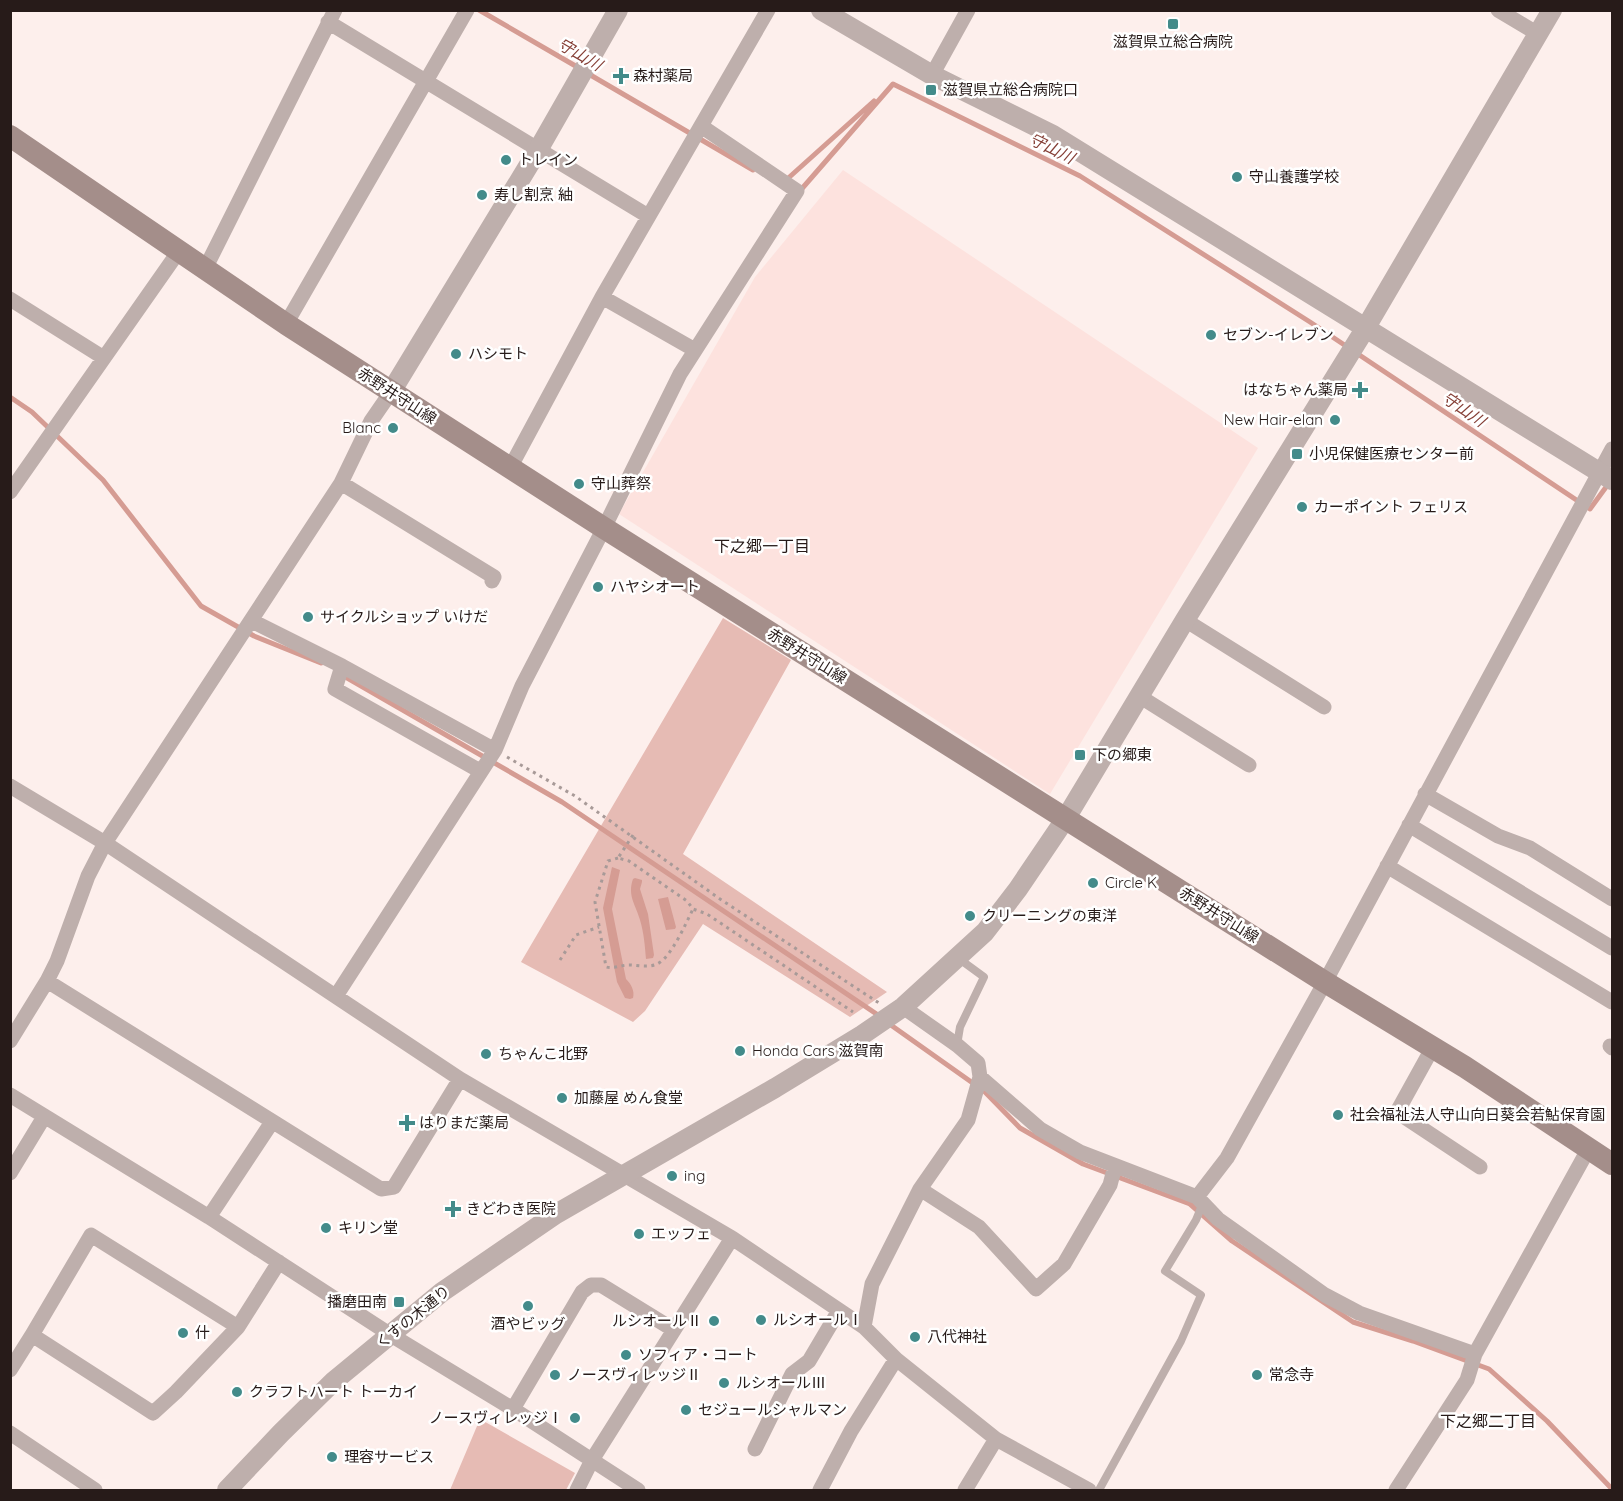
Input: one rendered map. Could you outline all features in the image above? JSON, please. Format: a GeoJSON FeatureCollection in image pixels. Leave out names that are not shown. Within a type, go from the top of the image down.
{"type":"FeatureCollection","features":[{"type":"Feature","properties":{"kind":"main road","name":"赤野井守山線"},"geometry":{"type":"LineString","coordinates":[[10,136],[286,324],[391,392],[1324,982],[1433,1047],[1612,1164]]}},
{"type":"Feature","properties":{"kind":"street"},"geometry":{"type":"LineString","coordinates":[[286,324],[467,10]]}},
{"type":"Feature","properties":{"kind":"street"},"geometry":{"type":"LineString","coordinates":[[10,1041],[57,962],[87,876],[105,843],[340,483],[371,421],[391,392],[538,150],[618,10]]}},
{"type":"Feature","properties":{"kind":"street"},"geometry":{"type":"LineString","coordinates":[[510,468],[602,297],[768,10]]}},
{"type":"Feature","properties":{"kind":"street"},"geometry":{"type":"LineString","coordinates":[[821,10],[932,75],[1053,135],[1365,329],[1606,475]]}},
{"type":"Feature","properties":{"kind":"street"},"geometry":{"type":"LineString","coordinates":[[932,75],[968,10]]}},
{"type":"Feature","properties":{"kind":"street"},"geometry":{"type":"LineString","coordinates":[[1498,10],[1538,34]]}},
{"type":"Feature","properties":{"kind":"street","name":"くすの木通り"},"geometry":{"type":"LineString","coordinates":[[227,1491],[334,1381],[442,1292],[556,1214],[775,1088],[899,1010],[985,932],[1005,907],[1066,818],[1365,329],[1552,10]]}},
{"type":"Feature","properties":{"kind":"street"},"geometry":{"type":"LineString","coordinates":[[205,269],[332,16],[428,81],[648,216]]}},
{"type":"Feature","properties":{"kind":"street"},"geometry":{"type":"LineString","coordinates":[[336,996],[495,750],[522,686],[680,374],[797,191],[701,126]]}},
{"type":"Feature","properties":{"kind":"street"},"geometry":{"type":"LineString","coordinates":[[10,492],[179,251]]}},
{"type":"Feature","properties":{"kind":"street"},"geometry":{"type":"LineString","coordinates":[[602,297],[695,350]]}},
{"type":"Feature","properties":{"kind":"street"},"geometry":{"type":"LineString","coordinates":[[10,299],[104,358]]}},
{"type":"Feature","properties":{"kind":"street"},"geometry":{"type":"LineString","coordinates":[[1200,1200],[1227,1158],[1425,795],[1606,475],[1612,449]]}},
{"type":"Feature","properties":{"kind":"street"},"geometry":{"type":"LineString","coordinates":[[340,483],[494,577],[492,581]]}},
{"type":"Feature","properties":{"kind":"street"},"geometry":{"type":"LineString","coordinates":[[1185,620],[1324,707]]}},
{"type":"Feature","properties":{"kind":"street"},"geometry":{"type":"LineString","coordinates":[[252,621],[342,666],[495,750]]}},
{"type":"Feature","properties":{"kind":"street"},"geometry":{"type":"LineString","coordinates":[[342,666],[335,688],[480,771]]}},
{"type":"Feature","properties":{"kind":"street"},"geometry":{"type":"LineString","coordinates":[[1139,696],[1249,765]]}},
{"type":"Feature","properties":{"kind":"street"},"geometry":{"type":"LineString","coordinates":[[397,722],[406,702]]}},
{"type":"Feature","properties":{"kind":"street"},"geometry":{"type":"LineString","coordinates":[[10,786],[105,843],[460,1079],[732,1239],[838,1312],[864,1327],[896,1359],[996,1439],[1089,1491]]}},
{"type":"Feature","properties":{"kind":"street"},"geometry":{"type":"LineString","coordinates":[[1425,795],[1498,836],[1530,849],[1612,899]]}},
{"type":"Feature","properties":{"kind":"street"},"geometry":{"type":"LineString","coordinates":[[1409,825],[1612,948]]}},
{"type":"Feature","properties":{"kind":"street"},"geometry":{"type":"LineString","coordinates":[[1387,866],[1612,1002]]}},
{"type":"Feature","properties":{"kind":"street"},"geometry":{"type":"LineString","coordinates":[[47,981],[381,1189],[394,1187],[460,1079]]}},
{"type":"Feature","properties":{"kind":"street"},"geometry":{"type":"LineString","coordinates":[[864,1327],[872,1284],[920,1189],[968,1120],[979,1083],[978,1063],[957,1045],[899,1010]]}},
{"type":"Feature","properties":{"kind":"street"},"geometry":{"type":"LineString","coordinates":[[1433,1047],[1397,1113],[1480,1167]]}},
{"type":"Feature","properties":{"kind":"street"},"geometry":{"type":"LineString","coordinates":[[979,1083],[1040,1128],[1113,1174],[1200,1200],[1218,1218],[1325,1295],[1359,1312],[1475,1354]]}},
{"type":"Feature","properties":{"kind":"street"},"geometry":{"type":"LineString","coordinates":[[10,1095],[209,1217],[391,1335],[513,1409],[638,1491]]}},
{"type":"Feature","properties":{"kind":"street"},"geometry":{"type":"LineString","coordinates":[[10,1173],[44,1117]]}},
{"type":"Feature","properties":{"kind":"street"},"geometry":{"type":"LineString","coordinates":[[209,1217],[272,1122]]}},
{"type":"Feature","properties":{"kind":"street"},"geometry":{"type":"LineString","coordinates":[[1396,1491],[1467,1380],[1475,1354],[1589,1148]]}},
{"type":"Feature","properties":{"kind":"street"},"geometry":{"type":"LineString","coordinates":[[920,1189],[979,1227],[1036,1289],[1064,1264],[1113,1174]]}},
{"type":"Feature","properties":{"kind":"street"},"geometry":{"type":"LineString","coordinates":[[10,1370],[91,1235],[238,1327]]}},
{"type":"Feature","properties":{"kind":"street"},"geometry":{"type":"LineString","coordinates":[[577,1491],[592,1460],[732,1239]]}},
{"type":"Feature","properties":{"kind":"street"},"geometry":{"type":"LineString","coordinates":[[32,1335],[153,1413],[238,1327],[279,1263]]}},
{"type":"Feature","properties":{"kind":"street"},"geometry":{"type":"LineString","coordinates":[[513,1409],[582,1292],[591,1285],[601,1286],[674,1330]]}},
{"type":"Feature","properties":{"kind":"street"},"geometry":{"type":"LineString","coordinates":[[755,1449],[792,1374],[809,1361],[838,1312]]}},
{"type":"Feature","properties":{"kind":"street"},"geometry":{"type":"LineString","coordinates":[[820,1491],[851,1431],[896,1359]]}},
{"type":"Feature","properties":{"kind":"street"},"geometry":{"type":"LineString","coordinates":[[10,1433],[71,1484],[95,1491]]}},
{"type":"Feature","properties":{"kind":"street"},"geometry":{"type":"LineString","coordinates":[[965,1491],[996,1439]]}},
{"type":"Feature","properties":{"kind":"lane"},"geometry":{"type":"LineString","coordinates":[[957,957],[984,977],[960,1027],[957,1045]]}},
{"type":"Feature","properties":{"kind":"lane"},"geometry":{"type":"LineString","coordinates":[[1099,1491],[1181,1341],[1201,1294],[1165,1271],[1196,1220],[1200,1200]]}},
{"type":"Feature","properties":{"kind":"path"},"geometry":{"type":"LineString","coordinates":[[495,750],[574,795],[720,899],[899,1010]]}},
{"type":"Feature","properties":{"kind":"path"},"geometry":{"type":"LineString","coordinates":[[618,858],[631,837]]}},
{"type":"Feature","properties":{"kind":"path"},"geometry":{"type":"LineString","coordinates":[[693,909],[682,932],[661,962],[645,966],[606,967],[595,902],[608,861],[618,858],[629,861],[687,901],[693,909],[706,914],[853,1012]]}},
{"type":"Feature","properties":{"kind":"path"},"geometry":{"type":"LineString","coordinates":[[561,960],[576,935],[599,927]]}},
{"type":"Feature","properties":{"kind":"shaded area"},"geometry":{"type":"Polygon","coordinates":[[[843,170],[1258,448],[1050,794],[619,514],[755,277],[843,170]]]}},
{"type":"Feature","properties":{"kind":"shaded area"},"geometry":{"type":"Polygon","coordinates":[[[723,618],[791,660],[683,854],[887,992],[850,1017],[703,924],[645,1011],[633,1022],[521,962],[723,618]]]}},
{"type":"Feature","properties":{"kind":"shaded area"},"geometry":{"type":"Polygon","coordinates":[[[612,867],[620,870],[612,909],[626,979],[633,990],[633,998],[630,999],[625,998],[617,982],[603,908],[612,867]]]}},
{"type":"Feature","properties":{"kind":"shaded area"},"geometry":{"type":"Polygon","coordinates":[[[635,878],[642,880],[640,889],[648,914],[653,958],[646,959],[641,925],[631,890],[635,878]]]}},
{"type":"Feature","properties":{"kind":"shaded area"},"geometry":{"type":"Polygon","coordinates":[[[668,897],[676,927],[666,930],[658,899],[668,897]]]}},
{"type":"Feature","properties":{"kind":"shaded area"},"geometry":{"type":"Polygon","coordinates":[[[480,1419],[575,1473],[566,1490],[450,1490],[480,1419]]]}},
{"type":"Feature","properties":{"kind":"waterway","name":"守山川"},"geometry":{"type":"LineString","coordinates":[[479,10],[579,68]]}},
{"type":"Feature","properties":{"kind":"waterway","name":"守山川"},"geometry":{"type":"LineString","coordinates":[[587,73],[753,170]]}},
{"type":"Feature","properties":{"kind":"waterway","name":"守山川"},"geometry":{"type":"LineString","coordinates":[[799,192],[893,84],[1080,176],[1310,322],[1590,509],[1609,483]]}},
{"type":"Feature","properties":{"kind":"waterway"},"geometry":{"type":"LineString","coordinates":[[785,181],[874,101]]}},
{"type":"Feature","properties":{"kind":"waterway"},"geometry":{"type":"LineString","coordinates":[[10,397],[32,412],[103,480],[201,606],[254,636],[321,663]]}},
{"type":"Feature","properties":{"kind":"waterway"},"geometry":{"type":"LineString","coordinates":[[342,675],[562,802],[881,1017]]}},
{"type":"Feature","properties":{"kind":"waterway"},"geometry":{"type":"LineString","coordinates":[[888,1023],[984,1091],[1020,1128],[1083,1164],[1190,1204],[1232,1241],[1353,1322],[1489,1369],[1547,1421],[1612,1489]]}},
{"type":"Feature","properties":{"kind":"place","name":"滋賀県立総合病院"},"geometry":{"type":"Point","coordinates":[1173,24]}},
{"type":"Feature","properties":{"kind":"place","name":"森村薬局"},"geometry":{"type":"Point","coordinates":[621,76]}},
{"type":"Feature","properties":{"kind":"place","name":"滋賀県立総合病院口"},"geometry":{"type":"Point","coordinates":[931,90]}},
{"type":"Feature","properties":{"kind":"place","name":"トレイン"},"geometry":{"type":"Point","coordinates":[506,160]}},
{"type":"Feature","properties":{"kind":"place","name":"守山養護学校"},"geometry":{"type":"Point","coordinates":[1237,177]}},
{"type":"Feature","properties":{"kind":"place","name":"寿し割烹 紬"},"geometry":{"type":"Point","coordinates":[482,195]}},
{"type":"Feature","properties":{"kind":"place","name":"セブン-イレブン"},"geometry":{"type":"Point","coordinates":[1211,335]}},
{"type":"Feature","properties":{"kind":"place","name":"ハシモト"},"geometry":{"type":"Point","coordinates":[456,354]}},
{"type":"Feature","properties":{"kind":"place","name":"はなちゃん薬局"},"geometry":{"type":"Point","coordinates":[1360,390]}},
{"type":"Feature","properties":{"kind":"place","name":"New Hair-elan"},"geometry":{"type":"Point","coordinates":[1335,420]}},
{"type":"Feature","properties":{"kind":"place","name":"Blanc"},"geometry":{"type":"Point","coordinates":[393,428]}},
{"type":"Feature","properties":{"kind":"place","name":"小児保健医療センター前"},"geometry":{"type":"Point","coordinates":[1297,454]}},
{"type":"Feature","properties":{"kind":"place","name":"守山葬祭"},"geometry":{"type":"Point","coordinates":[579,484]}},
{"type":"Feature","properties":{"kind":"place","name":"カーポイント フェリス"},"geometry":{"type":"Point","coordinates":[1302,507]}},
{"type":"Feature","properties":{"kind":"place","name":"ハヤシオート"},"geometry":{"type":"Point","coordinates":[598,587]}},
{"type":"Feature","properties":{"kind":"place","name":"サイクルショップ いけだ"},"geometry":{"type":"Point","coordinates":[308,617]}},
{"type":"Feature","properties":{"kind":"place","name":"下の郷東"},"geometry":{"type":"Point","coordinates":[1080,755]}},
{"type":"Feature","properties":{"kind":"place","name":"Circle K"},"geometry":{"type":"Point","coordinates":[1093,883]}},
{"type":"Feature","properties":{"kind":"place","name":"クリーニングの東洋"},"geometry":{"type":"Point","coordinates":[970,916]}},
{"type":"Feature","properties":{"kind":"place","name":"Honda Cars 滋賀南"},"geometry":{"type":"Point","coordinates":[740,1051]}},
{"type":"Feature","properties":{"kind":"place","name":"ちゃんこ北野"},"geometry":{"type":"Point","coordinates":[486,1054]}},
{"type":"Feature","properties":{"kind":"place","name":"加藤屋 めん食堂"},"geometry":{"type":"Point","coordinates":[562,1098]}},
{"type":"Feature","properties":{"kind":"place","name":"社会福祉法人守山向日葵会若鮎保育園"},"geometry":{"type":"Point","coordinates":[1338,1115]}},
{"type":"Feature","properties":{"kind":"place","name":"はりまだ薬局"},"geometry":{"type":"Point","coordinates":[407,1123]}},
{"type":"Feature","properties":{"kind":"place","name":"ing"},"geometry":{"type":"Point","coordinates":[672,1176]}},
{"type":"Feature","properties":{"kind":"place","name":"きどわき医院"},"geometry":{"type":"Point","coordinates":[453,1209]}},
{"type":"Feature","properties":{"kind":"place","name":"キリン堂"},"geometry":{"type":"Point","coordinates":[326,1228]}},
{"type":"Feature","properties":{"kind":"place","name":"エッフェ"},"geometry":{"type":"Point","coordinates":[639,1234]}},
{"type":"Feature","properties":{"kind":"place","name":"播磨田南"},"geometry":{"type":"Point","coordinates":[399,1302]}},
{"type":"Feature","properties":{"kind":"place","name":"酒やビッグ"},"geometry":{"type":"Point","coordinates":[528,1306]}},
{"type":"Feature","properties":{"kind":"place","name":"ルシオールⅠ"},"geometry":{"type":"Point","coordinates":[761,1320]}},
{"type":"Feature","properties":{"kind":"place","name":"ルシオールⅡ"},"geometry":{"type":"Point","coordinates":[714,1321]}},
{"type":"Feature","properties":{"kind":"place","name":"什"},"geometry":{"type":"Point","coordinates":[183,1333]}},
{"type":"Feature","properties":{"kind":"place","name":"八代神社"},"geometry":{"type":"Point","coordinates":[915,1337]}},
{"type":"Feature","properties":{"kind":"place","name":"ソフィア・コート"},"geometry":{"type":"Point","coordinates":[626,1355]}},
{"type":"Feature","properties":{"kind":"place","name":"ノースヴィレッジⅡ"},"geometry":{"type":"Point","coordinates":[555,1375]}},
{"type":"Feature","properties":{"kind":"place","name":"常念寺"},"geometry":{"type":"Point","coordinates":[1257,1375]}},
{"type":"Feature","properties":{"kind":"place","name":"ルシオールⅢ"},"geometry":{"type":"Point","coordinates":[724,1383]}},
{"type":"Feature","properties":{"kind":"place","name":"クラフトハート トーカイ"},"geometry":{"type":"Point","coordinates":[237,1392]}},
{"type":"Feature","properties":{"kind":"place","name":"セジュールシャルマン"},"geometry":{"type":"Point","coordinates":[686,1410]}},
{"type":"Feature","properties":{"kind":"place","name":"ノースヴィレッジⅠ"},"geometry":{"type":"Point","coordinates":[575,1418]}},
{"type":"Feature","properties":{"kind":"place","name":"理容サービス"},"geometry":{"type":"Point","coordinates":[332,1457]}},
{"type":"Feature","properties":{"kind":"district","name":"下之郷一丁目"},"geometry":{"type":"Point","coordinates":[762,546]}},
{"type":"Feature","properties":{"kind":"district","name":"下之郷二丁目"},"geometry":{"type":"Point","coordinates":[1488,1421]}}]}
